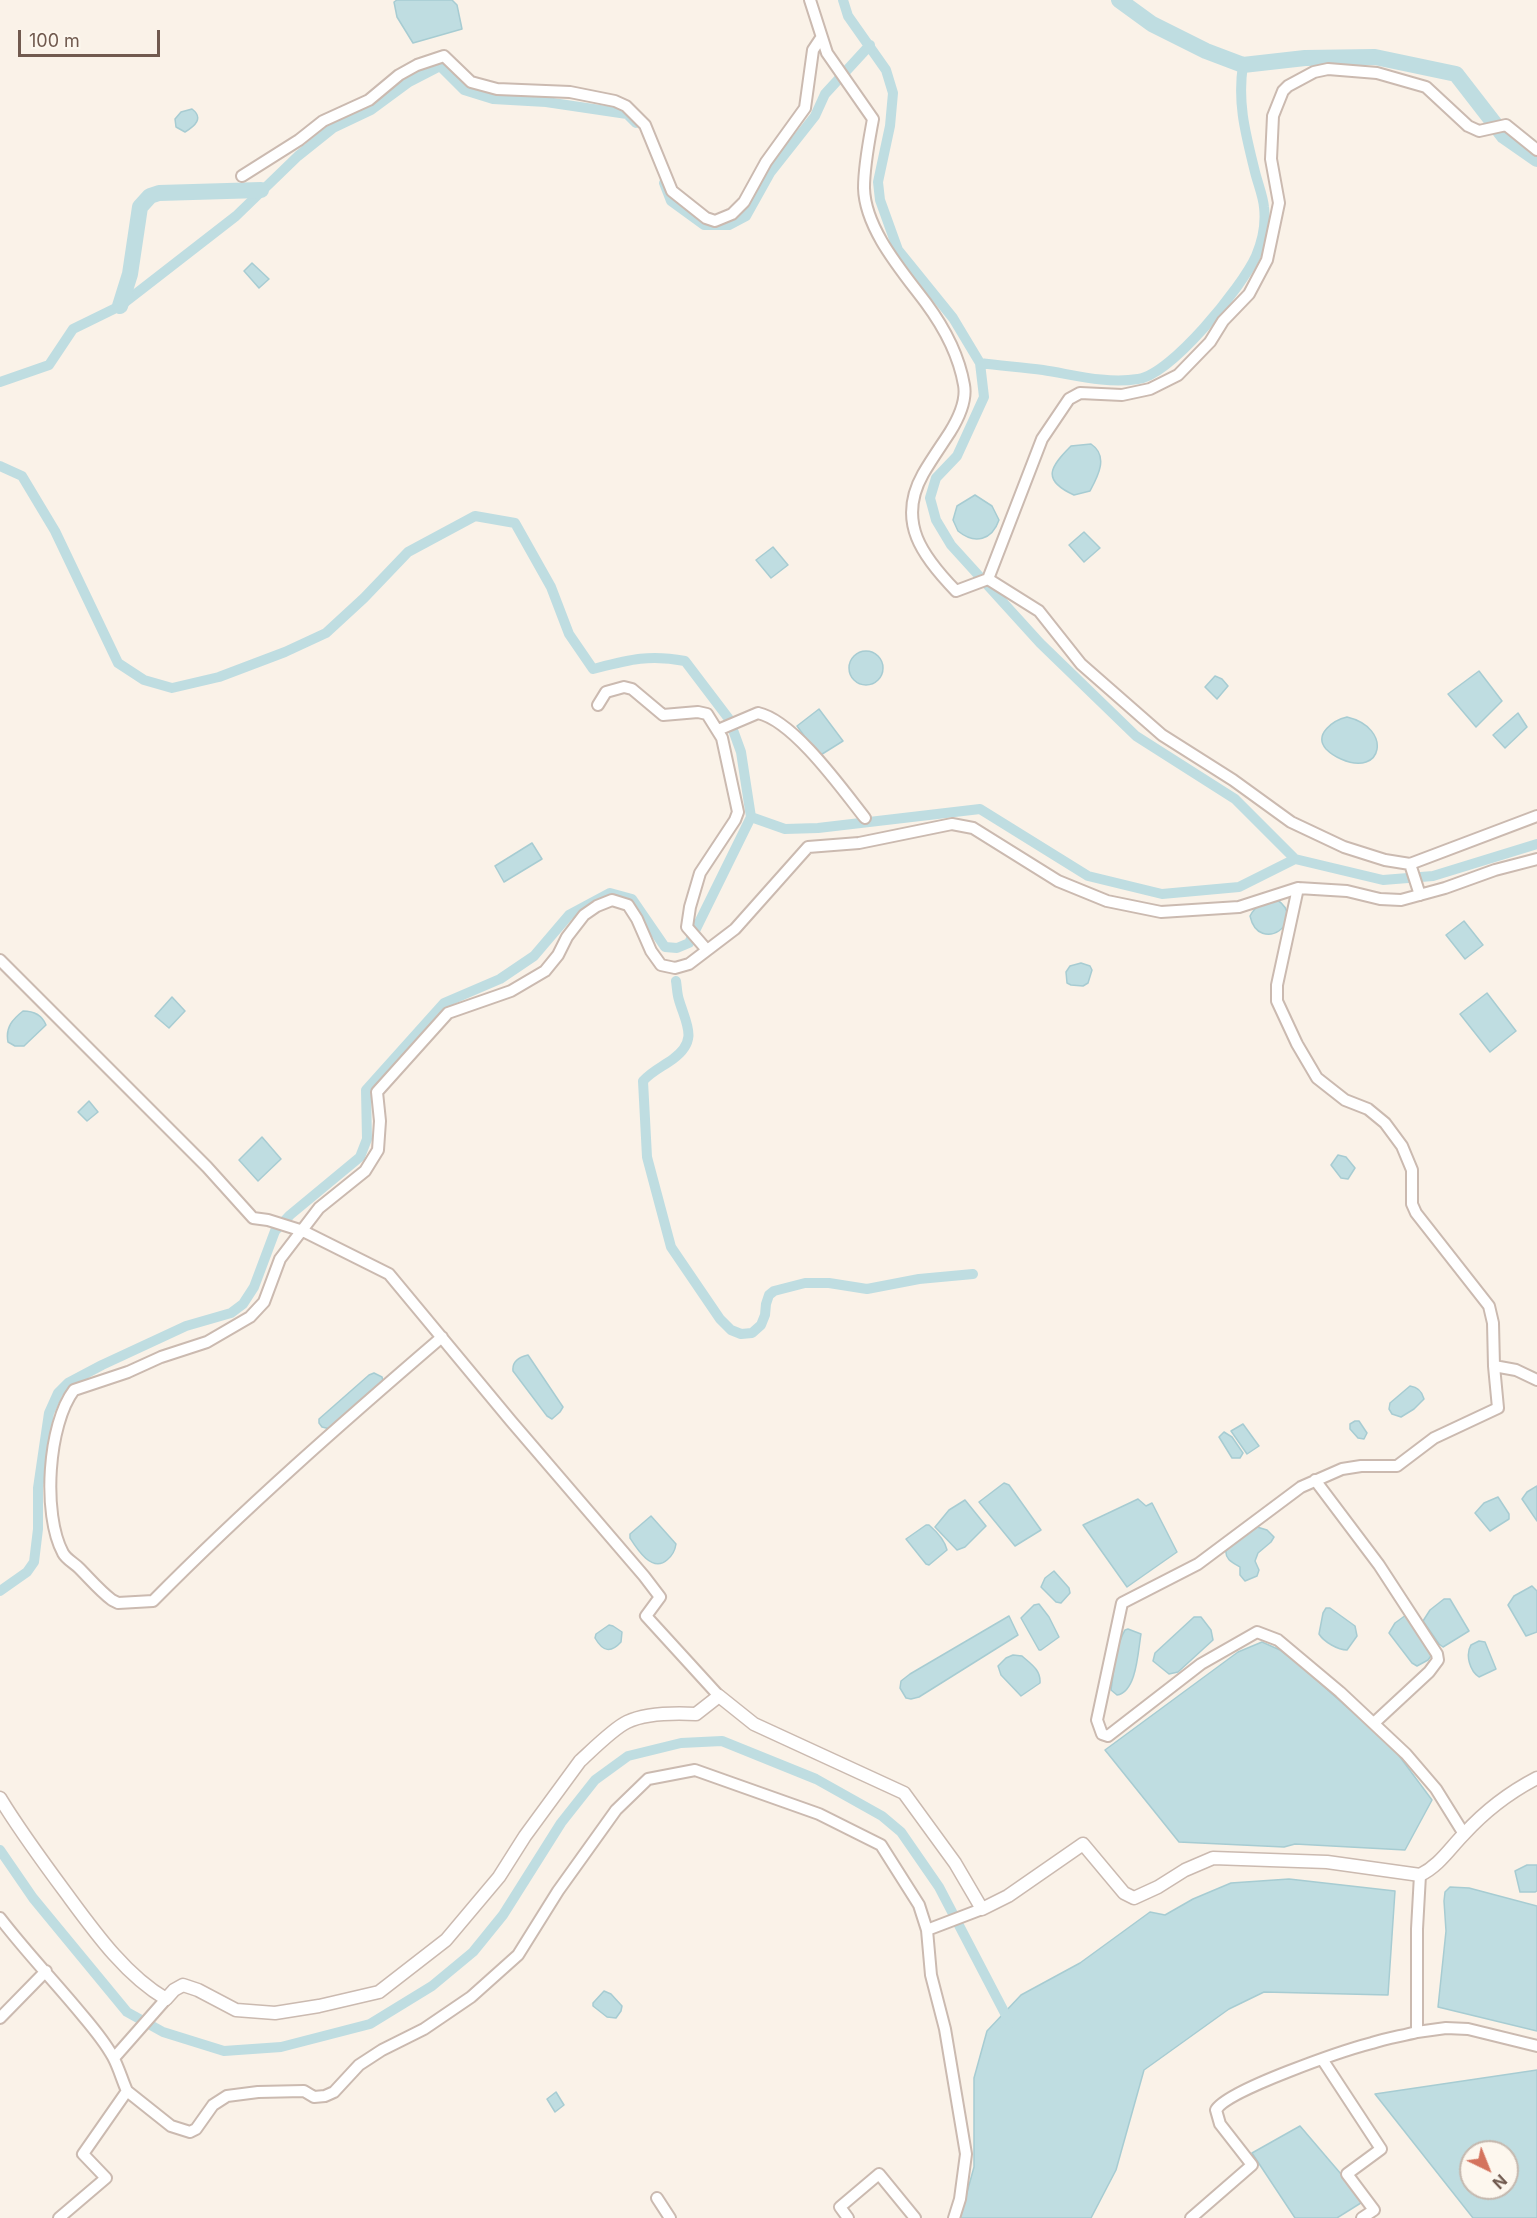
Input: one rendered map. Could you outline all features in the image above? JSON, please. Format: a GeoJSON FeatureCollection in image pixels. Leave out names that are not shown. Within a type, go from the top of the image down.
{"type":"FeatureCollection","features":[{"type":"Feature","properties":{"kind":"street"},"geometry":{"type":"LineString","coordinates":[[810,0],[827,53],[873,119],[864,189],[872,220],[900,269],[939,324],[957,358],[965,388],[957,422],[922,475],[916,489],[911,526],[939,573],[956,591],[988,579],[1042,439],[1069,399],[1080,393],[1122,395],[1150,389],[1178,375],[1210,342],[1223,321],[1249,294],[1267,260],[1279,203],[1270,159],[1273,116],[1283,91],[1288,86],[1314,72],[1328,69],[1377,74],[1426,87],[1468,126],[1479,131],[1506,125],[1537,150]]}},
{"type":"Feature","properties":{"kind":"street"},"geometry":{"type":"LineString","coordinates":[[242,176],[263,165],[323,121],[369,100],[399,75],[417,65],[444,56],[471,82],[488,87],[516,91],[570,93],[615,101],[626,106],[645,125],[672,191],[706,218],[721,220],[732,214],[744,202],[770,157],[805,108],[813,50],[821,38]]}},
{"type":"Feature","properties":{"kind":"street"},"geometry":{"type":"LineString","coordinates":[[988,579],[1039,611],[1081,664],[1162,735],[1233,780],[1291,822],[1344,847],[1385,860],[1410,864],[1537,816]]}},
{"type":"Feature","properties":{"kind":"street"},"geometry":{"type":"LineString","coordinates":[[598,705],[606,692],[624,687],[632,689],[663,715],[698,712],[707,714],[718,730],[738,812],[700,873],[692,900],[687,927],[707,950]]}},
{"type":"Feature","properties":{"kind":"street"},"geometry":{"type":"LineString","coordinates":[[718,730],[758,713],[772,717],[821,764],[866,818]]}},
{"type":"Feature","properties":{"kind":"street"},"geometry":{"type":"LineString","coordinates":[[442,1338],[341,1424],[206,1548],[153,1601],[118,1603],[112,1600],[64,1556],[56,1538],[50,1497],[50,1471],[62,1410],[74,1390],[207,1342],[250,1317],[264,1302],[280,1258],[299,1230],[320,1208],[365,1171],[378,1150],[380,1121],[377,1092],[448,1013],[511,991],[544,971],[558,955],[567,937],[584,915],[597,906],[612,900],[628,905],[651,951],[661,965],[675,968],[689,964],[735,929],[808,847],[859,843],[952,824],[973,828],[1058,881],[1107,900],[1161,912],[1239,907],[1298,888],[1336,890],[1380,899],[1401,900],[1494,870],[1537,860]]}},
{"type":"Feature","properties":{"kind":"street"},"geometry":{"type":"LineString","coordinates":[[1410,864],[1420,895]]}},
{"type":"Feature","properties":{"kind":"street"},"geometry":{"type":"LineString","coordinates":[[1298,888],[1277,985],[1277,1001],[1297,1044],[1317,1078],[1345,1100],[1368,1109],[1386,1123],[1402,1146],[1412,1170],[1412,1204],[1416,1213],[1489,1306],[1493,1323],[1498,1408],[1434,1438],[1397,1466],[1361,1466],[1342,1469],[1301,1487],[1198,1564],[1122,1603],[1097,1720],[1102,1734],[1108,1736],[1201,1664],[1257,1632],[1278,1640],[1374,1723],[1406,1754],[1436,1789],[1464,1834]]}},
{"type":"Feature","properties":{"kind":"street"},"geometry":{"type":"LineString","coordinates":[[0,960],[207,1167],[254,1218],[299,1230],[389,1274],[644,1576],[660,1597],[646,1616],[719,1696],[754,1724],[904,1793],[955,1863],[982,1909]]}},
{"type":"Feature","properties":{"kind":"street"},"geometry":{"type":"LineString","coordinates":[[1494,1366],[1516,1370],[1537,1380]]}},
{"type":"Feature","properties":{"kind":"street"},"geometry":{"type":"LineString","coordinates":[[1315,1480],[1379,1565],[1437,1654],[1438,1660],[1429,1672],[1374,1723]]}},
{"type":"Feature","properties":{"kind":"street"},"geometry":{"type":"LineString","coordinates":[[114,2058],[174,1990],[183,1985],[198,1990],[236,2010],[275,2013],[320,2006],[379,1992],[446,1940],[499,1877],[525,1836],[579,1761],[626,1722],[671,1712],[696,1714],[719,1696]]}},
{"type":"Feature","properties":{"kind":"street"},"geometry":{"type":"LineString","coordinates":[[0,1918],[91,2026],[114,2058],[127,2091],[171,2126],[187,2132],[196,2129],[213,2104],[226,2096],[258,2091],[304,2091],[314,2097],[334,2092],[358,2065],[434,2023],[471,1997],[518,1955],[558,1891],[616,1810],[648,1779],[695,1770],[819,1814],[881,1845],[919,1905],[927,1930],[931,1975],[945,2029],[966,2154],[960,2199],[954,2218]]}},
{"type":"Feature","properties":{"kind":"street"},"geometry":{"type":"LineString","coordinates":[[927,1930],[982,1909],[1008,1896],[1083,1844],[1124,1893],[1134,1898],[1158,1887],[1185,1870],[1213,1858],[1327,1862],[1420,1875],[1432,1868],[1464,1834],[1511,1792],[1537,1778]]}},
{"type":"Feature","properties":{"kind":"street"},"geometry":{"type":"LineString","coordinates":[[0,1798],[20,1830],[101,1938],[138,1978],[166,2000]]}},
{"type":"Feature","properties":{"kind":"street"},"geometry":{"type":"LineString","coordinates":[[1417,2032],[1420,1875]]}},
{"type":"Feature","properties":{"kind":"street"},"geometry":{"type":"LineString","coordinates":[[0,2018],[46,1971]]}},
{"type":"Feature","properties":{"kind":"street"},"geometry":{"type":"LineString","coordinates":[[1191,2218],[1252,2165],[1220,2124],[1216,2115],[1218,2106],[1243,2091],[1322,2059],[1371,2043],[1417,2032],[1446,2028],[1468,2029],[1537,2046]]}},
{"type":"Feature","properties":{"kind":"street"},"geometry":{"type":"LineString","coordinates":[[1322,2059],[1381,2149],[1347,2174],[1374,2210],[1362,2218]]}},
{"type":"Feature","properties":{"kind":"street"},"geometry":{"type":"LineString","coordinates":[[59,2218],[106,2178],[83,2154],[127,2091]]}},
{"type":"Feature","properties":{"kind":"street"},"geometry":{"type":"LineString","coordinates":[[848,2218],[840,2207],[879,2174],[915,2218]]}},
{"type":"Feature","properties":{"kind":"street"},"geometry":{"type":"LineString","coordinates":[[657,2198],[670,2218]]}},
{"type":"Feature","properties":{"kind":"water"},"geometry":{"type":"Polygon","coordinates":[[[397,0],[452,0],[457,5],[462,29],[413,43],[397,17],[394,2],[397,0]]]}},
{"type":"Feature","properties":{"kind":"water"},"geometry":{"type":"Polygon","coordinates":[[[192,109],[196,112],[197,122],[185,132],[176,127],[175,119],[181,112],[192,109]]]}},
{"type":"Feature","properties":{"kind":"water"},"geometry":{"type":"Polygon","coordinates":[[[252,263],[269,279],[259,288],[244,271],[252,263]]]}},
{"type":"Feature","properties":{"kind":"water"},"geometry":{"type":"Polygon","coordinates":[[[1091,444],[1100,454],[1099,473],[1090,491],[1074,495],[1057,484],[1052,473],[1054,467],[1071,446],[1091,444]]]}},
{"type":"Feature","properties":{"kind":"water"},"geometry":{"type":"Polygon","coordinates":[[[975,495],[992,506],[999,520],[992,532],[977,539],[958,531],[953,520],[957,506],[975,495]]]}},
{"type":"Feature","properties":{"kind":"water"},"geometry":{"type":"Polygon","coordinates":[[[1084,532],[1100,548],[1084,562],[1069,545],[1084,532]]]}},
{"type":"Feature","properties":{"kind":"water"},"geometry":{"type":"Polygon","coordinates":[[[773,547],[788,565],[771,578],[756,560],[773,547]]]}},
{"type":"Feature","properties":{"kind":"water"},"geometry":{"type":"Polygon","coordinates":[[[866,651],[878,656],[883,668],[878,680],[866,685],[854,680],[849,668],[854,656],[866,651]]]}},
{"type":"Feature","properties":{"kind":"water"},"geometry":{"type":"Polygon","coordinates":[[[1479,671],[1502,701],[1476,727],[1448,694],[1479,671]]]}},
{"type":"Feature","properties":{"kind":"water"},"geometry":{"type":"Polygon","coordinates":[[[1215,676],[1222,679],[1228,686],[1217,699],[1205,687],[1215,676]]]}},
{"type":"Feature","properties":{"kind":"water"},"geometry":{"type":"Polygon","coordinates":[[[819,709],[843,741],[819,756],[797,726],[819,709]]]}},
{"type":"Feature","properties":{"kind":"water"},"geometry":{"type":"Polygon","coordinates":[[[1518,713],[1527,727],[1505,748],[1493,735],[1518,713]]]}},
{"type":"Feature","properties":{"kind":"water"},"geometry":{"type":"Polygon","coordinates":[[[1347,717],[1362,723],[1371,731],[1376,740],[1377,749],[1373,757],[1366,762],[1355,763],[1341,759],[1328,750],[1323,743],[1322,738],[1327,728],[1347,717]]]}},
{"type":"Feature","properties":{"kind":"water"},"geometry":{"type":"Polygon","coordinates":[[[532,843],[542,859],[504,882],[495,866],[532,843]]]}},
{"type":"Feature","properties":{"kind":"water"},"geometry":{"type":"Polygon","coordinates":[[[1276,899],[1285,908],[1288,917],[1285,925],[1279,931],[1271,934],[1263,933],[1255,928],[1250,916],[1260,904],[1276,899]]]}},
{"type":"Feature","properties":{"kind":"water"},"geometry":{"type":"Polygon","coordinates":[[[1464,921],[1483,945],[1465,959],[1446,935],[1464,921]]]}},
{"type":"Feature","properties":{"kind":"water"},"geometry":{"type":"Polygon","coordinates":[[[1081,963],[1090,966],[1092,970],[1088,983],[1083,986],[1067,983],[1066,972],[1070,966],[1081,963]]]}},
{"type":"Feature","properties":{"kind":"water"},"geometry":{"type":"Polygon","coordinates":[[[1487,993],[1516,1031],[1490,1052],[1460,1014],[1487,993]]]}},
{"type":"Feature","properties":{"kind":"water"},"geometry":{"type":"Polygon","coordinates":[[[172,997],[185,1011],[169,1028],[155,1016],[172,997]]]}},
{"type":"Feature","properties":{"kind":"water"},"geometry":{"type":"Polygon","coordinates":[[[23,1011],[37,1014],[46,1025],[24,1046],[15,1046],[8,1042],[8,1032],[13,1020],[23,1011]]]}},
{"type":"Feature","properties":{"kind":"water"},"geometry":{"type":"Polygon","coordinates":[[[89,1101],[98,1112],[87,1121],[78,1112],[89,1101]]]}},
{"type":"Feature","properties":{"kind":"water"},"geometry":{"type":"Polygon","coordinates":[[[262,1137],[281,1159],[258,1181],[239,1160],[262,1137]]]}},
{"type":"Feature","properties":{"kind":"water"},"geometry":{"type":"Polygon","coordinates":[[[1338,1155],[1346,1157],[1355,1168],[1348,1179],[1341,1178],[1331,1165],[1338,1155]]]}},
{"type":"Feature","properties":{"kind":"water"},"geometry":{"type":"Polygon","coordinates":[[[528,1355],[563,1407],[552,1419],[547,1416],[513,1371],[517,1360],[528,1355]]]}},
{"type":"Feature","properties":{"kind":"water"},"geometry":{"type":"Polygon","coordinates":[[[374,1373],[382,1377],[383,1381],[378,1387],[330,1429],[322,1427],[319,1419],[374,1373]]]}},
{"type":"Feature","properties":{"kind":"water"},"geometry":{"type":"Polygon","coordinates":[[[1410,1386],[1419,1390],[1424,1399],[1401,1417],[1392,1414],[1389,1409],[1390,1403],[1410,1386]]]}},
{"type":"Feature","properties":{"kind":"water"},"geometry":{"type":"Polygon","coordinates":[[[1359,1421],[1367,1433],[1364,1439],[1358,1438],[1350,1429],[1350,1424],[1359,1421]]]}},
{"type":"Feature","properties":{"kind":"water"},"geometry":{"type":"Polygon","coordinates":[[[1243,1424],[1259,1446],[1247,1454],[1231,1431],[1243,1424]]]}},
{"type":"Feature","properties":{"kind":"water"},"geometry":{"type":"Polygon","coordinates":[[[1224,1432],[1232,1437],[1243,1453],[1240,1458],[1232,1458],[1219,1437],[1224,1432]]]}},
{"type":"Feature","properties":{"kind":"water"},"geometry":{"type":"Polygon","coordinates":[[[1004,1483],[1009,1485],[1041,1530],[1015,1546],[979,1502],[1004,1483]]]}},
{"type":"Feature","properties":{"kind":"water"},"geometry":{"type":"Polygon","coordinates":[[[1537,1486],[1537,1521],[1522,1499],[1527,1492],[1537,1486]]]}},
{"type":"Feature","properties":{"kind":"water"},"geometry":{"type":"Polygon","coordinates":[[[1498,1497],[1509,1514],[1509,1519],[1490,1531],[1475,1513],[1484,1503],[1498,1497]]]}},
{"type":"Feature","properties":{"kind":"water"},"geometry":{"type":"Polygon","coordinates":[[[1138,1499],[1146,1506],[1152,1503],[1177,1552],[1127,1587],[1083,1525],[1138,1499]]]}},
{"type":"Feature","properties":{"kind":"water"},"geometry":{"type":"Polygon","coordinates":[[[965,1500],[986,1526],[965,1547],[957,1550],[935,1527],[949,1510],[965,1500]]]}},
{"type":"Feature","properties":{"kind":"water"},"geometry":{"type":"Polygon","coordinates":[[[651,1516],[676,1544],[672,1555],[667,1560],[656,1564],[646,1558],[630,1538],[630,1534],[651,1516]]]}},
{"type":"Feature","properties":{"kind":"water"},"geometry":{"type":"Polygon","coordinates":[[[926,1525],[937,1533],[947,1550],[929,1565],[906,1539],[926,1525]]]}},
{"type":"Feature","properties":{"kind":"water"},"geometry":{"type":"Polygon","coordinates":[[[1257,1527],[1267,1530],[1274,1537],[1258,1553],[1255,1561],[1259,1570],[1257,1576],[1245,1581],[1240,1575],[1240,1567],[1228,1559],[1226,1551],[1232,1543],[1257,1527]]]}},
{"type":"Feature","properties":{"kind":"water"},"geometry":{"type":"Polygon","coordinates":[[[1054,1571],[1069,1588],[1070,1593],[1061,1603],[1056,1602],[1041,1587],[1045,1578],[1054,1571]]]}},
{"type":"Feature","properties":{"kind":"water"},"geometry":{"type":"Polygon","coordinates":[[[1532,1586],[1537,1591],[1537,1632],[1526,1636],[1508,1605],[1514,1596],[1532,1586]]]}},
{"type":"Feature","properties":{"kind":"water"},"geometry":{"type":"Polygon","coordinates":[[[1444,1599],[1450,1599],[1469,1631],[1443,1647],[1423,1621],[1430,1610],[1444,1599]]]}},
{"type":"Feature","properties":{"kind":"water"},"geometry":{"type":"Polygon","coordinates":[[[1039,1604],[1049,1617],[1059,1637],[1041,1650],[1021,1618],[1034,1605],[1039,1604]]]}},
{"type":"Feature","properties":{"kind":"water"},"geometry":{"type":"Polygon","coordinates":[[[1326,1608],[1330,1608],[1355,1626],[1357,1636],[1347,1650],[1332,1645],[1319,1634],[1326,1608]]]}},
{"type":"Feature","properties":{"kind":"water"},"geometry":{"type":"Polygon","coordinates":[[[1406,1615],[1433,1653],[1428,1660],[1417,1666],[1412,1663],[1389,1633],[1395,1623],[1406,1615]]]}},
{"type":"Feature","properties":{"kind":"water"},"geometry":{"type":"Polygon","coordinates":[[[1009,1616],[1018,1635],[919,1697],[906,1698],[900,1688],[901,1681],[1009,1616]]]}},
{"type":"Feature","properties":{"kind":"water"},"geometry":{"type":"Polygon","coordinates":[[[1194,1617],[1201,1617],[1211,1630],[1213,1640],[1178,1672],[1169,1674],[1153,1661],[1155,1653],[1194,1617]]]}},
{"type":"Feature","properties":{"kind":"water"},"geometry":{"type":"Polygon","coordinates":[[[609,1625],[622,1632],[621,1642],[614,1648],[607,1649],[601,1646],[595,1638],[596,1634],[609,1625]]]}},
{"type":"Feature","properties":{"kind":"water"},"geometry":{"type":"Polygon","coordinates":[[[1125,1630],[1141,1634],[1137,1660],[1129,1686],[1117,1695],[1111,1690],[1115,1659],[1125,1630]]]}},
{"type":"Feature","properties":{"kind":"water"},"geometry":{"type":"Polygon","coordinates":[[[1479,1641],[1485,1642],[1496,1669],[1479,1677],[1471,1667],[1468,1653],[1471,1645],[1479,1641]]]}},
{"type":"Feature","properties":{"kind":"water"},"geometry":{"type":"Polygon","coordinates":[[[1262,1642],[1280,1650],[1303,1668],[1394,1749],[1432,1800],[1405,1850],[1295,1844],[1284,1847],[1179,1842],[1105,1750],[1238,1652],[1262,1642]]]}},
{"type":"Feature","properties":{"kind":"water"},"geometry":{"type":"Polygon","coordinates":[[[1013,1655],[1022,1656],[1037,1671],[1040,1678],[1040,1683],[1021,1696],[1001,1675],[998,1666],[1013,1655]]]}},
{"type":"Feature","properties":{"kind":"water"},"geometry":{"type":"Polygon","coordinates":[[[1527,1865],[1537,1865],[1537,1891],[1535,1892],[1520,1892],[1515,1871],[1527,1865]]]}},
{"type":"Feature","properties":{"kind":"water"},"geometry":{"type":"Polygon","coordinates":[[[1289,1879],[1395,1891],[1388,1995],[1264,1992],[1229,2009],[1144,2070],[1116,2170],[1091,2218],[960,2218],[974,2167],[974,2078],[987,2031],[1021,1995],[1080,1963],[1150,1912],[1165,1915],[1193,1899],[1231,1883],[1289,1879]]]}},
{"type":"Feature","properties":{"kind":"water"},"geometry":{"type":"Polygon","coordinates":[[[1450,1887],[1469,1888],[1537,1906],[1537,2031],[1438,2007],[1446,1931],[1444,1901],[1445,1892],[1450,1887]]]}},
{"type":"Feature","properties":{"kind":"water"},"geometry":{"type":"Polygon","coordinates":[[[604,1991],[611,1994],[622,2006],[616,2018],[607,2017],[593,2006],[604,1991]]]}},
{"type":"Feature","properties":{"kind":"water"},"geometry":{"type":"Polygon","coordinates":[[[1537,2070],[1537,2218],[1473,2218],[1375,2094],[1537,2070]]]}},
{"type":"Feature","properties":{"kind":"water"},"geometry":{"type":"Polygon","coordinates":[[[556,2092],[564,2105],[555,2112],[547,2099],[556,2092]]]}},
{"type":"Feature","properties":{"kind":"water"},"geometry":{"type":"Polygon","coordinates":[[[1300,2126],[1364,2201],[1337,2218],[1295,2218],[1252,2153],[1300,2126]]]}},
{"type":"Feature","properties":{"kind":"waterway"},"geometry":{"type":"LineString","coordinates":[[843,0],[848,16],[886,70],[893,93],[890,126],[878,182],[880,200],[898,250],[953,318],[980,363],[1102,380],[1138,379],[1152,374],[1168,362],[1204,328],[1248,270],[1256,256],[1263,233],[1263,203],[1243,119],[1241,93],[1243,65]]}},
{"type":"Feature","properties":{"kind":"waterway"},"geometry":{"type":"LineString","coordinates":[[1119,0],[1152,24],[1206,51],[1243,65],[1305,58],[1375,57],[1456,74],[1504,136],[1537,159]]}},
{"type":"Feature","properties":{"kind":"waterway"},"geometry":{"type":"LineString","coordinates":[[664,183],[671,201],[704,225],[729,225],[746,216],[770,173],[815,116],[825,94],[870,45]]}},
{"type":"Feature","properties":{"kind":"waterway"},"geometry":{"type":"LineString","coordinates":[[0,382],[49,365],[73,329],[120,306],[142,289],[236,216],[298,156],[333,128],[371,110],[409,82],[440,66],[464,90],[493,99],[546,102],[627,114],[636,123]]}},
{"type":"Feature","properties":{"kind":"waterway"},"geometry":{"type":"LineString","coordinates":[[120,306],[130,274],[140,207],[150,196],[159,193],[261,190]]}},
{"type":"Feature","properties":{"kind":"waterway"},"geometry":{"type":"LineString","coordinates":[[980,363],[984,397],[957,456],[936,478],[930,498],[936,520],[951,545],[1040,643],[1136,736],[1235,799],[1295,859],[1383,880],[1433,876],[1537,844]]}},
{"type":"Feature","properties":{"kind":"waterway"},"geometry":{"type":"LineString","coordinates":[[0,466],[22,476],[55,531],[118,663],[144,680],[172,688],[219,677],[285,652],[326,633],[364,598],[408,552],[475,516],[515,523],[551,587],[569,634],[593,669],[638,659],[660,658],[685,661],[729,719],[741,752],[751,817],[689,943],[677,948],[665,947],[632,899],[610,893],[569,915],[534,956],[500,979],[444,1003],[366,1090],[367,1139],[360,1157],[290,1215],[275,1231],[254,1287],[243,1304],[231,1313],[186,1326],[102,1365],[68,1383],[58,1393],[49,1413],[38,1488],[38,1529],[34,1562],[27,1572],[0,1591]]}},
{"type":"Feature","properties":{"kind":"waterway"},"geometry":{"type":"LineString","coordinates":[[751,817],[785,829],[818,828],[980,809],[1088,876],[1162,894],[1239,887],[1295,859]]}},
{"type":"Feature","properties":{"kind":"waterway"},"geometry":{"type":"LineString","coordinates":[[676,981],[678,998],[687,1024],[688,1038],[681,1052],[643,1081],[647,1157],[671,1247],[720,1319],[731,1330],[741,1334],[752,1333],[761,1325],[769,1295],[774,1291],[805,1283],[829,1283],[867,1289],[919,1279],[973,1274]]}},
{"type":"Feature","properties":{"kind":"waterway"},"geometry":{"type":"LineString","coordinates":[[0,1850],[33,1898],[127,2012],[163,2032],[224,2051],[281,2047],[370,2024],[432,1986],[473,1952],[503,1915],[561,1823],[595,1780],[628,1756],[681,1743],[722,1741],[816,1779],[882,1816],[901,1832],[939,1887],[1010,2023]]}}]}
